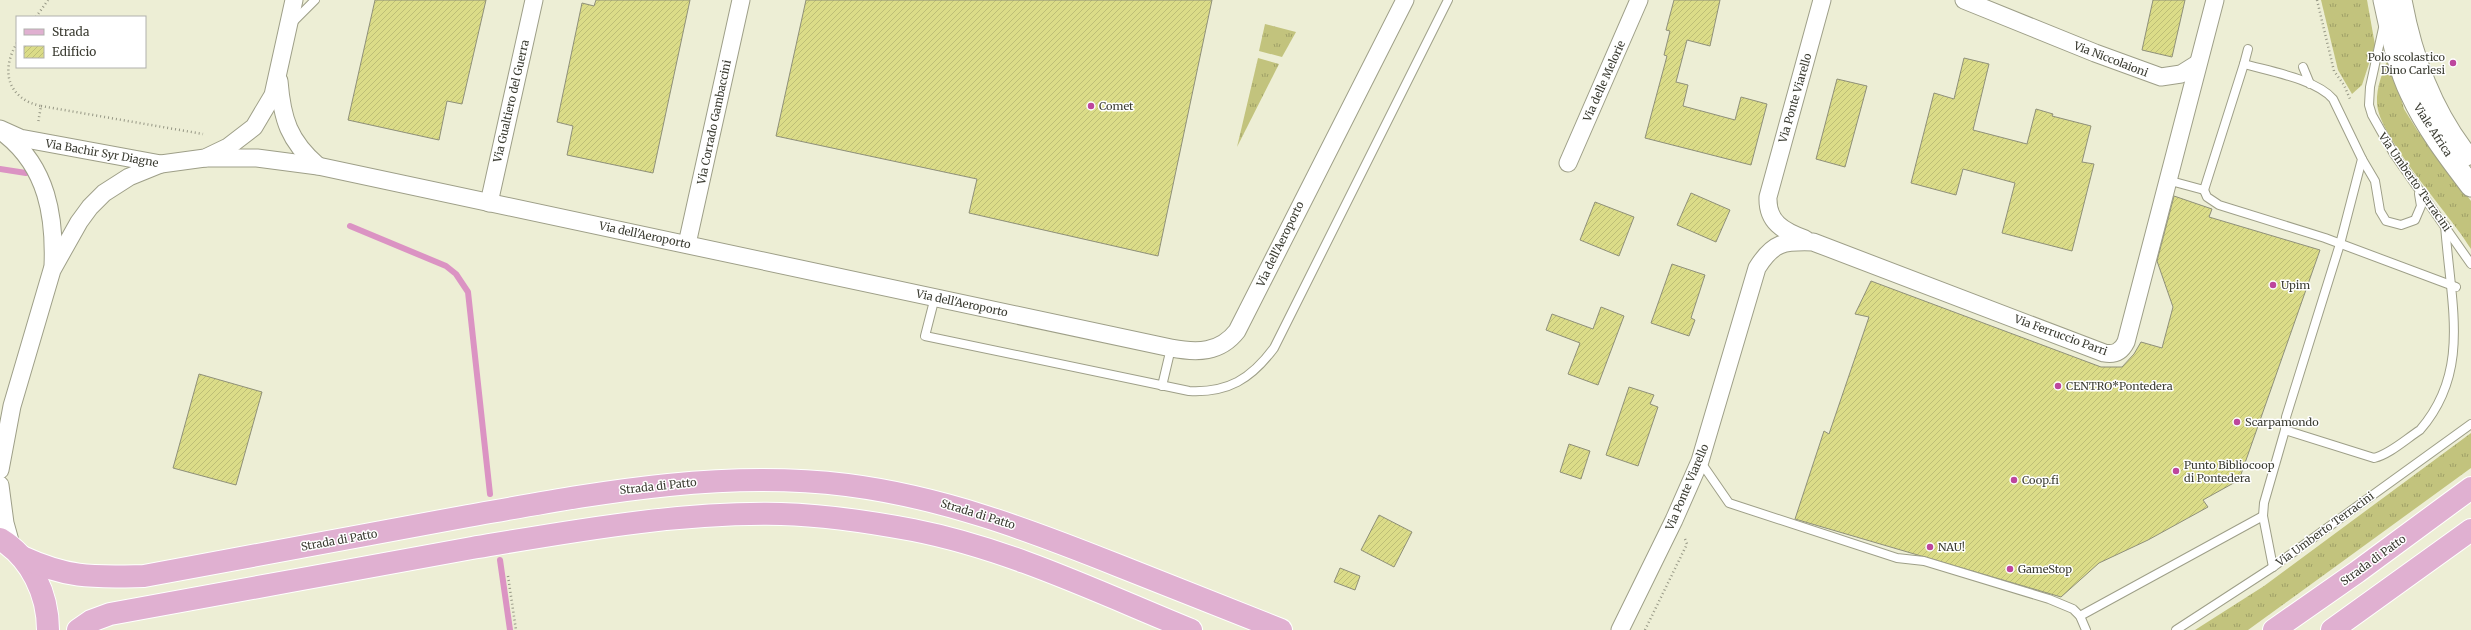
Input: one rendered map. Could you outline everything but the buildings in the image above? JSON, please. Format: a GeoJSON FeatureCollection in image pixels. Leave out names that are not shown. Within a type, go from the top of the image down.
{"type":"FeatureCollection","features":[{"type":"Feature","properties":{"kind":"main road","name":"Strada di Patto"},"geometry":{"type":"LineString","coordinates":[[11,548],[65,574],[86,577],[144,576],[594,494],[684,483],[776,480],[875,489],[926,498],[982,514],[1038,534],[1281,630]]}},
{"type":"Feature","properties":{"kind":"main road","name":"Strada di Patto"},"geometry":{"type":"LineString","coordinates":[[2274,630],[2357,572],[2471,488]]}},
{"type":"Feature","properties":{"kind":"main road"},"geometry":{"type":"LineString","coordinates":[[78,630],[91,621],[110,614],[566,532],[686,517],[781,514],[827,517],[914,530],[965,543],[1020,560],[1190,630]]}},
{"type":"Feature","properties":{"kind":"main road"},"geometry":{"type":"LineString","coordinates":[[2332,630],[2471,530]]}},
{"type":"Feature","properties":{"kind":"main road"},"geometry":{"type":"LineString","coordinates":[[11,548],[33,573],[42,590],[48,616],[48,630]]}},
{"type":"Feature","properties":{"kind":"street","name":"Via Bachir Syr Diagne"},"geometry":{"type":"LineString","coordinates":[[0,129],[20,138],[161,164],[205,158],[228,147],[254,127],[268,107],[289,26],[294,0]]}},
{"type":"Feature","properties":{"kind":"street","name":"Via Gualtiero del Guerra"},"geometry":{"type":"LineString","coordinates":[[489,203],[534,0]]}},
{"type":"Feature","properties":{"kind":"street","name":"Via Corrado Gambaccini"},"geometry":{"type":"LineString","coordinates":[[687,244],[741,0]]}},
{"type":"Feature","properties":{"kind":"street","name":"Via dell'Aeroporto"},"geometry":{"type":"LineString","coordinates":[[205,158],[262,159],[318,166],[1171,348],[1209,350],[1226,343],[1237,331],[1405,0]]}},
{"type":"Feature","properties":{"kind":"street","name":"Via delle Melorie"},"geometry":{"type":"LineString","coordinates":[[1568,163],[1639,0]]}},
{"type":"Feature","properties":{"kind":"street","name":"Via Ponte Viarello"},"geometry":{"type":"LineString","coordinates":[[1768,197],[1822,0]]}},
{"type":"Feature","properties":{"kind":"street","name":"Via Niccolaioni"},"geometry":{"type":"LineString","coordinates":[[1964,0],[2095,53],[2161,77],[2181,74],[2197,64]]}},
{"type":"Feature","properties":{"kind":"street"},"geometry":{"type":"LineString","coordinates":[[2197,64],[2215,0]]}},
{"type":"Feature","properties":{"kind":"street","name":"Viale Africa"},"geometry":{"type":"LineString","coordinates":[[2390,0],[2430,95],[2455,140],[2471,162]]}},
{"type":"Feature","properties":{"kind":"street","name":"Viale Africa"},"geometry":{"type":"LineString","coordinates":[[2390,0],[2398,58],[2410,93],[2424,119],[2471,186]]}},
{"type":"Feature","properties":{"kind":"street","name":"Via Ferruccio Parri"},"geometry":{"type":"LineString","coordinates":[[1768,197],[1771,216],[1779,228],[2104,353],[2113,354],[2122,349],[2126,342],[2197,64]]}},
{"type":"Feature","properties":{"kind":"street"},"geometry":{"type":"LineString","coordinates":[[278,71],[281,100],[288,129],[298,147],[318,166]]}},
{"type":"Feature","properties":{"kind":"street"},"geometry":{"type":"LineString","coordinates":[[0,129],[16,143],[36,168],[46,194],[54,234],[52,270]]}},
{"type":"Feature","properties":{"kind":"street"},"geometry":{"type":"LineString","coordinates":[[0,470],[12,406],[52,270],[79,222],[90,207],[104,193],[130,177],[161,164]]}},
{"type":"Feature","properties":{"kind":"street","name":"Via Ferruccio Parri"},"geometry":{"type":"LineString","coordinates":[[1757,268],[1768,254],[1779,244],[1795,241],[1813,242]]}},
{"type":"Feature","properties":{"kind":"street","name":"Via Ponte Viarello"},"geometry":{"type":"LineString","coordinates":[[1620,630],[1674,520],[1700,461],[1757,268]]}},
{"type":"Feature","properties":{"kind":"street"},"geometry":{"type":"LineString","coordinates":[[0,428],[12,406]]}},
{"type":"Feature","properties":{"kind":"street"},"geometry":{"type":"LineString","coordinates":[[0,485],[4,517],[11,548]]}},
{"type":"Feature","properties":{"kind":"lane"},"geometry":{"type":"LineString","coordinates":[[289,26],[315,0]]}},
{"type":"Feature","properties":{"kind":"lane"},"geometry":{"type":"LineString","coordinates":[[935,297],[925,336],[1162,386],[1204,392],[1227,388],[1252,373],[1266,359],[1274,348],[1448,0]]}},
{"type":"Feature","properties":{"kind":"lane","name":"Via Umberto Terracini"},"geometry":{"type":"LineString","coordinates":[[2390,0],[2370,87],[2369,105],[2376,125],[2418,189],[2445,225],[2471,264]]}},
{"type":"Feature","properties":{"kind":"lane"},"geometry":{"type":"LineString","coordinates":[[2248,49],[2204,190],[2207,197],[2219,204],[2340,244],[2456,287]]}},
{"type":"Feature","properties":{"kind":"lane"},"geometry":{"type":"LineString","coordinates":[[2244,64],[2310,84],[2327,92],[2333,99],[2375,181],[2380,210],[2386,221],[2401,225],[2415,220],[2421,206],[2418,189]]}},
{"type":"Feature","properties":{"kind":"lane"},"geometry":{"type":"LineString","coordinates":[[2303,66],[2310,84]]}},
{"type":"Feature","properties":{"kind":"lane"},"geometry":{"type":"LineString","coordinates":[[2272,567],[2263,516],[2266,493],[2285,430],[2286,417],[2340,244],[2362,158]]}},
{"type":"Feature","properties":{"kind":"lane"},"geometry":{"type":"LineString","coordinates":[[2167,180],[2204,190]]}},
{"type":"Feature","properties":{"kind":"lane"},"geometry":{"type":"LineString","coordinates":[[2445,225],[2447,250],[2456,287],[2462,301]]}},
{"type":"Feature","properties":{"kind":"lane"},"geometry":{"type":"LineString","coordinates":[[1162,386],[1171,348]]}},
{"type":"Feature","properties":{"kind":"lane"},"geometry":{"type":"LineString","coordinates":[[2285,430],[2374,458],[2380,456],[2442,414]]}},
{"type":"Feature","properties":{"kind":"lane","name":"Via Umberto Terracini"},"geometry":{"type":"LineString","coordinates":[[2176,630],[2272,567],[2471,424]]}},
{"type":"Feature","properties":{"kind":"lane"},"geometry":{"type":"LineString","coordinates":[[1700,461],[1729,504],[1897,558],[1924,561],[2017,588],[2068,607],[2080,616],[2084,628]]}},
{"type":"Feature","properties":{"kind":"lane"},"geometry":{"type":"LineString","coordinates":[[2080,616],[2263,516]]}},
{"type":"Feature","properties":{"kind":"path"},"geometry":{"type":"LineString","coordinates":[[37,16],[48,0]]}},
{"type":"Feature","properties":{"kind":"path"},"geometry":{"type":"LineString","coordinates":[[16,45],[7,66],[8,80],[12,91],[22,100],[41,106],[202,134]]}},
{"type":"Feature","properties":{"kind":"path"},"geometry":{"type":"LineString","coordinates":[[34,141],[41,106]]}},
{"type":"Feature","properties":{"kind":"path"},"geometry":{"type":"LineString","coordinates":[[1645,630],[1684,550]]}},
{"type":"Feature","properties":{"kind":"path"},"geometry":{"type":"LineString","coordinates":[[508,576],[516,630]]}},
{"type":"Feature","properties":{"kind":"green space"},"geometry":{"type":"Polygon","coordinates":[[[2321,0],[2367,0],[2375,45],[2362,85],[2352,94],[2338,70],[2321,0]]]}},
{"type":"Feature","properties":{"kind":"green space"},"geometry":{"type":"Polygon","coordinates":[[[1265,24],[1296,32],[1282,57],[1259,51],[1265,24]]]}},
{"type":"Feature","properties":{"kind":"green space"},"geometry":{"type":"Polygon","coordinates":[[[2389,55],[2404,109],[2417,130],[2471,201],[2471,249],[2402,155],[2389,135],[2381,118],[2377,97],[2381,78],[2389,55]]]}},
{"type":"Feature","properties":{"kind":"green space"},"geometry":{"type":"Polygon","coordinates":[[[1258,58],[1279,64],[1237,147],[1258,58]]]}},
{"type":"Feature","properties":{"kind":"green space"},"geometry":{"type":"Polygon","coordinates":[[[2471,433],[2471,468],[2248,630],[2195,630],[2264,586],[2471,433]]]}},
{"type":"Feature","properties":{"kind":"waterway"},"geometry":{"type":"LineString","coordinates":[[0,169],[26,173]]}},
{"type":"Feature","properties":{"kind":"waterway"},"geometry":{"type":"LineString","coordinates":[[350,226],[446,266],[456,274],[468,292],[490,494]]}},
{"type":"Feature","properties":{"kind":"waterway"},"geometry":{"type":"LineString","coordinates":[[500,560],[510,630]]}},
{"type":"Feature","properties":{"kind":"place","name":"Polo scolastico Dino Carlesi"},"geometry":{"type":"Point","coordinates":[2453,63]}},
{"type":"Feature","properties":{"kind":"place","name":"Comet"},"geometry":{"type":"Point","coordinates":[1091,106]}},
{"type":"Feature","properties":{"kind":"place","name":"Upim"},"geometry":{"type":"Point","coordinates":[2273,285]}},
{"type":"Feature","properties":{"kind":"place","name":"CENTRO*Pontedera"},"geometry":{"type":"Point","coordinates":[2058,386]}},
{"type":"Feature","properties":{"kind":"place","name":"Scarpamondo"},"geometry":{"type":"Point","coordinates":[2237,422]}},
{"type":"Feature","properties":{"kind":"place","name":"Punto Bibliocoop di Pontedera"},"geometry":{"type":"Point","coordinates":[2176,471]}},
{"type":"Feature","properties":{"kind":"place","name":"Coop.fi"},"geometry":{"type":"Point","coordinates":[2014,480]}},
{"type":"Feature","properties":{"kind":"place","name":"NAU!"},"geometry":{"type":"Point","coordinates":[1930,547]}},
{"type":"Feature","properties":{"kind":"place","name":"GameStop"},"geometry":{"type":"Point","coordinates":[2010,569]}}]}
